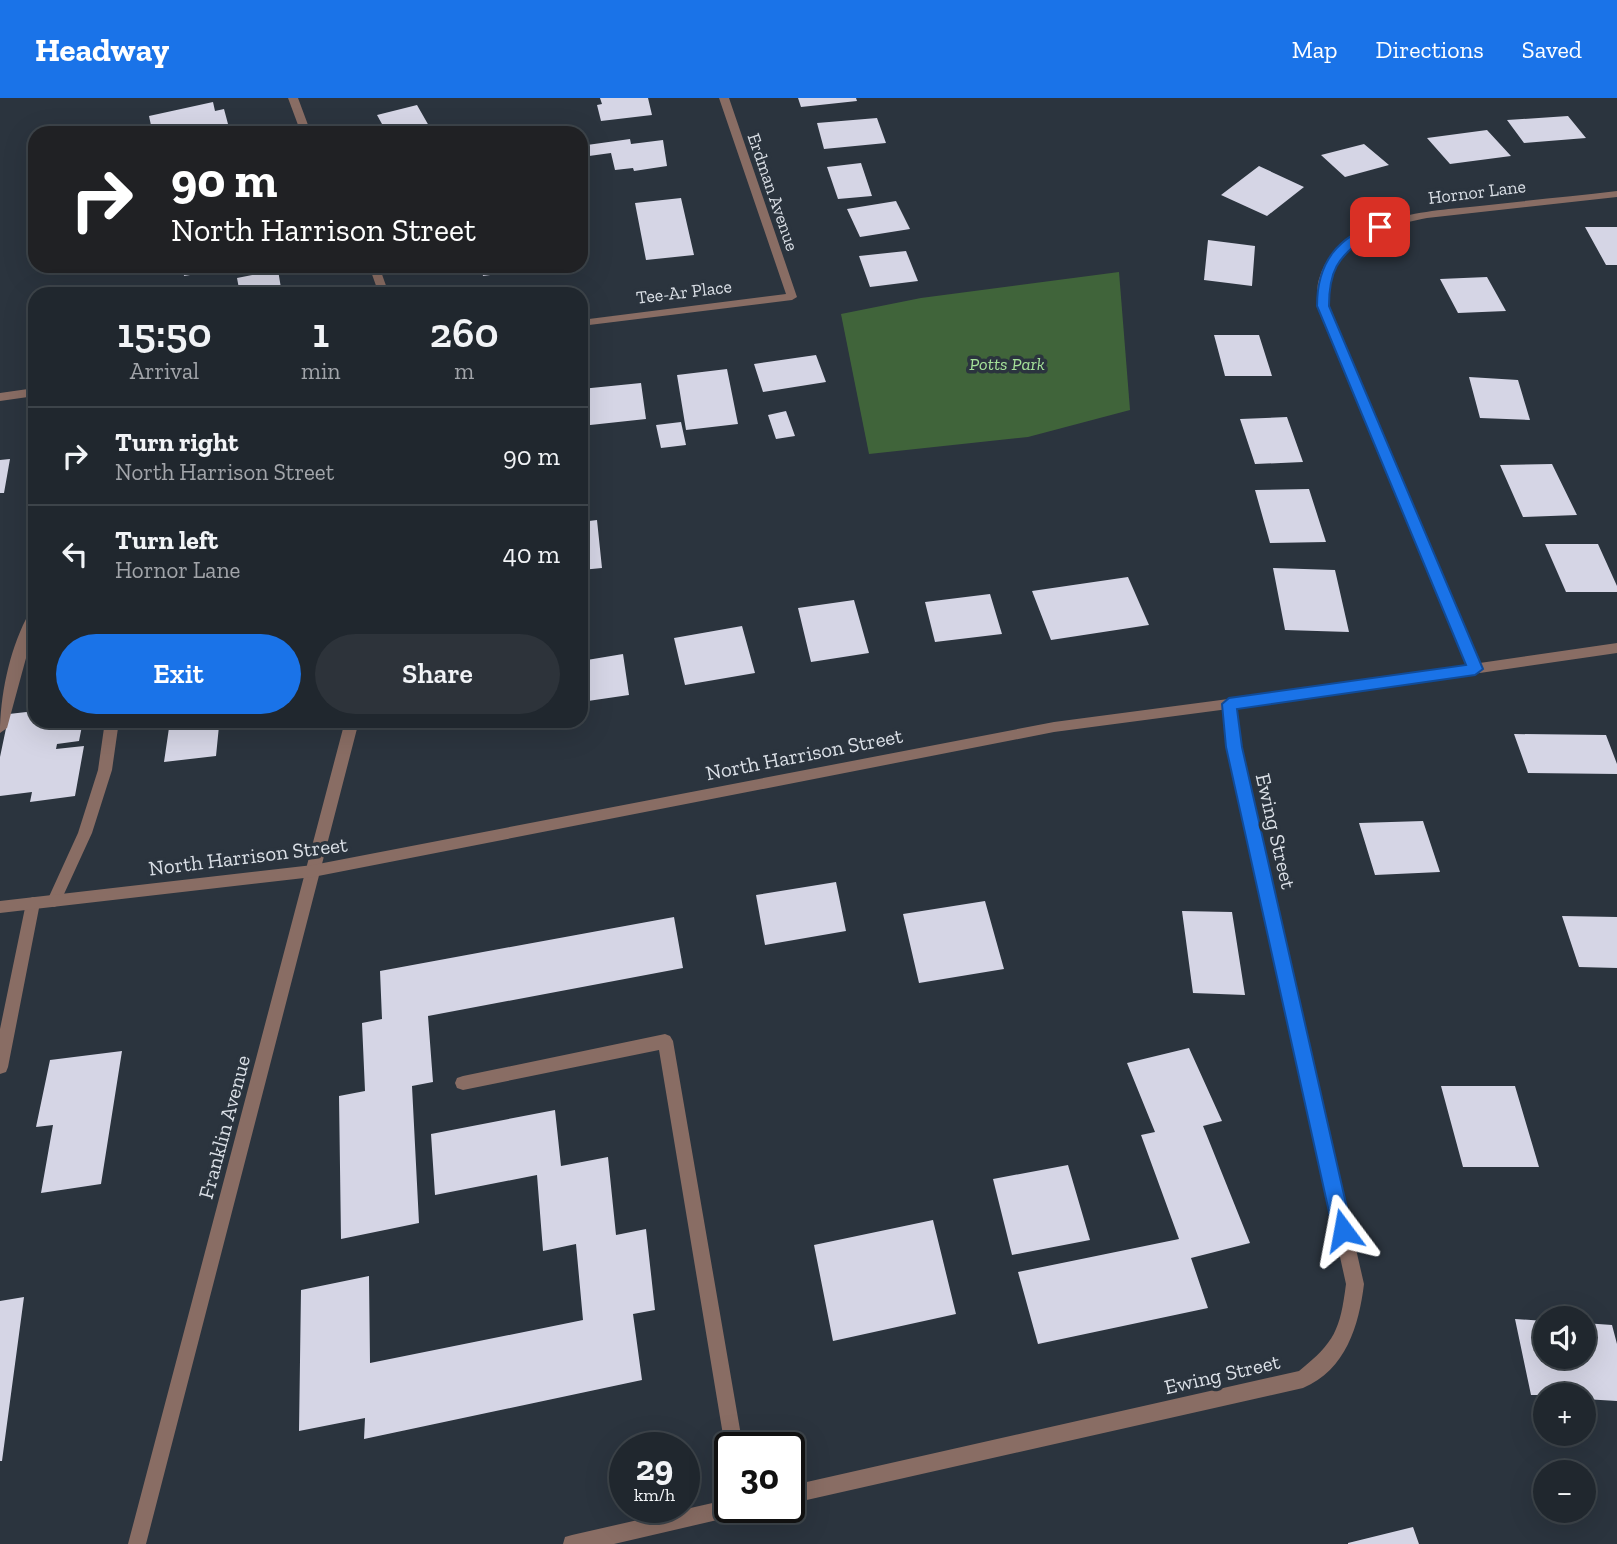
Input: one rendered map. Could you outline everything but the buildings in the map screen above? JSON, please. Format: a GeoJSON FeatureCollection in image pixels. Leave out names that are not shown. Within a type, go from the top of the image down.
{"type":"FeatureCollection","features":[{"type":"Feature","properties":{"kind":"street"},"geometry":{"type":"LineString","coordinates":[[293,98],[303,126]]}},
{"type":"Feature","properties":{"kind":"street","name":"Erdman Avenue"},"geometry":{"type":"LineString","coordinates":[[724,98],[792,297]]}},
{"type":"Feature","properties":{"kind":"street","name":"Hornor Lane"},"geometry":{"type":"LineString","coordinates":[[1475,669],[1323,306],[1323,282],[1330,264],[1345,247],[1366,232],[1394,221],[1617,194]]}},
{"type":"Feature","properties":{"kind":"street","name":"Tee-Ar Place"},"geometry":{"type":"LineString","coordinates":[[588,322],[792,297]]}},
{"type":"Feature","properties":{"kind":"street"},"geometry":{"type":"LineString","coordinates":[[0,397],[28,393]]}},
{"type":"Feature","properties":{"kind":"street"},"geometry":{"type":"LineString","coordinates":[[0,729],[28,627]]}},
{"type":"Feature","properties":{"kind":"street","name":"North Harrison Street"},"geometry":{"type":"LineString","coordinates":[[0,907],[313,872],[1054,727],[1617,648]]}},
{"type":"Feature","properties":{"kind":"street","name":"Ewing Street"},"geometry":{"type":"LineString","coordinates":[[805,1491],[1303,1379],[1333,1356],[1350,1323],[1355,1284],[1234,747],[1229,704]]}},
{"type":"Feature","properties":{"kind":"street"},"geometry":{"type":"LineString","coordinates":[[54,901],[85,833],[105,770],[111,728]]}},
{"type":"Feature","properties":{"kind":"street","name":"Franklin Avenue"},"geometry":{"type":"LineString","coordinates":[[137,1544],[350,728]]}},
{"type":"Feature","properties":{"kind":"street"},"geometry":{"type":"LineString","coordinates":[[0,1067],[33,903]]}},
{"type":"Feature","properties":{"kind":"street"},"geometry":{"type":"LineString","coordinates":[[463,1083],[665,1041],[731,1432]]}},
{"type":"Feature","properties":{"kind":"street"},"geometry":{"type":"LineString","coordinates":[[572,1544],[714,1512]]}},
{"type":"Feature","properties":{"kind":"green space","name":"Potts Park"},"geometry":{"type":"Polygon","coordinates":[[[1119,272],[1130,410],[1028,437],[869,454],[841,314],[921,298],[1119,272]]]}},
{"type":"Feature","properties":{"kind":"route"},"geometry":{"type":"LineString","coordinates":[[1343,1230],[1234,747],[1229,704],[1475,669],[1323,306],[1323,282],[1330,264],[1345,247],[1366,232],[1380,227]]}}]}
